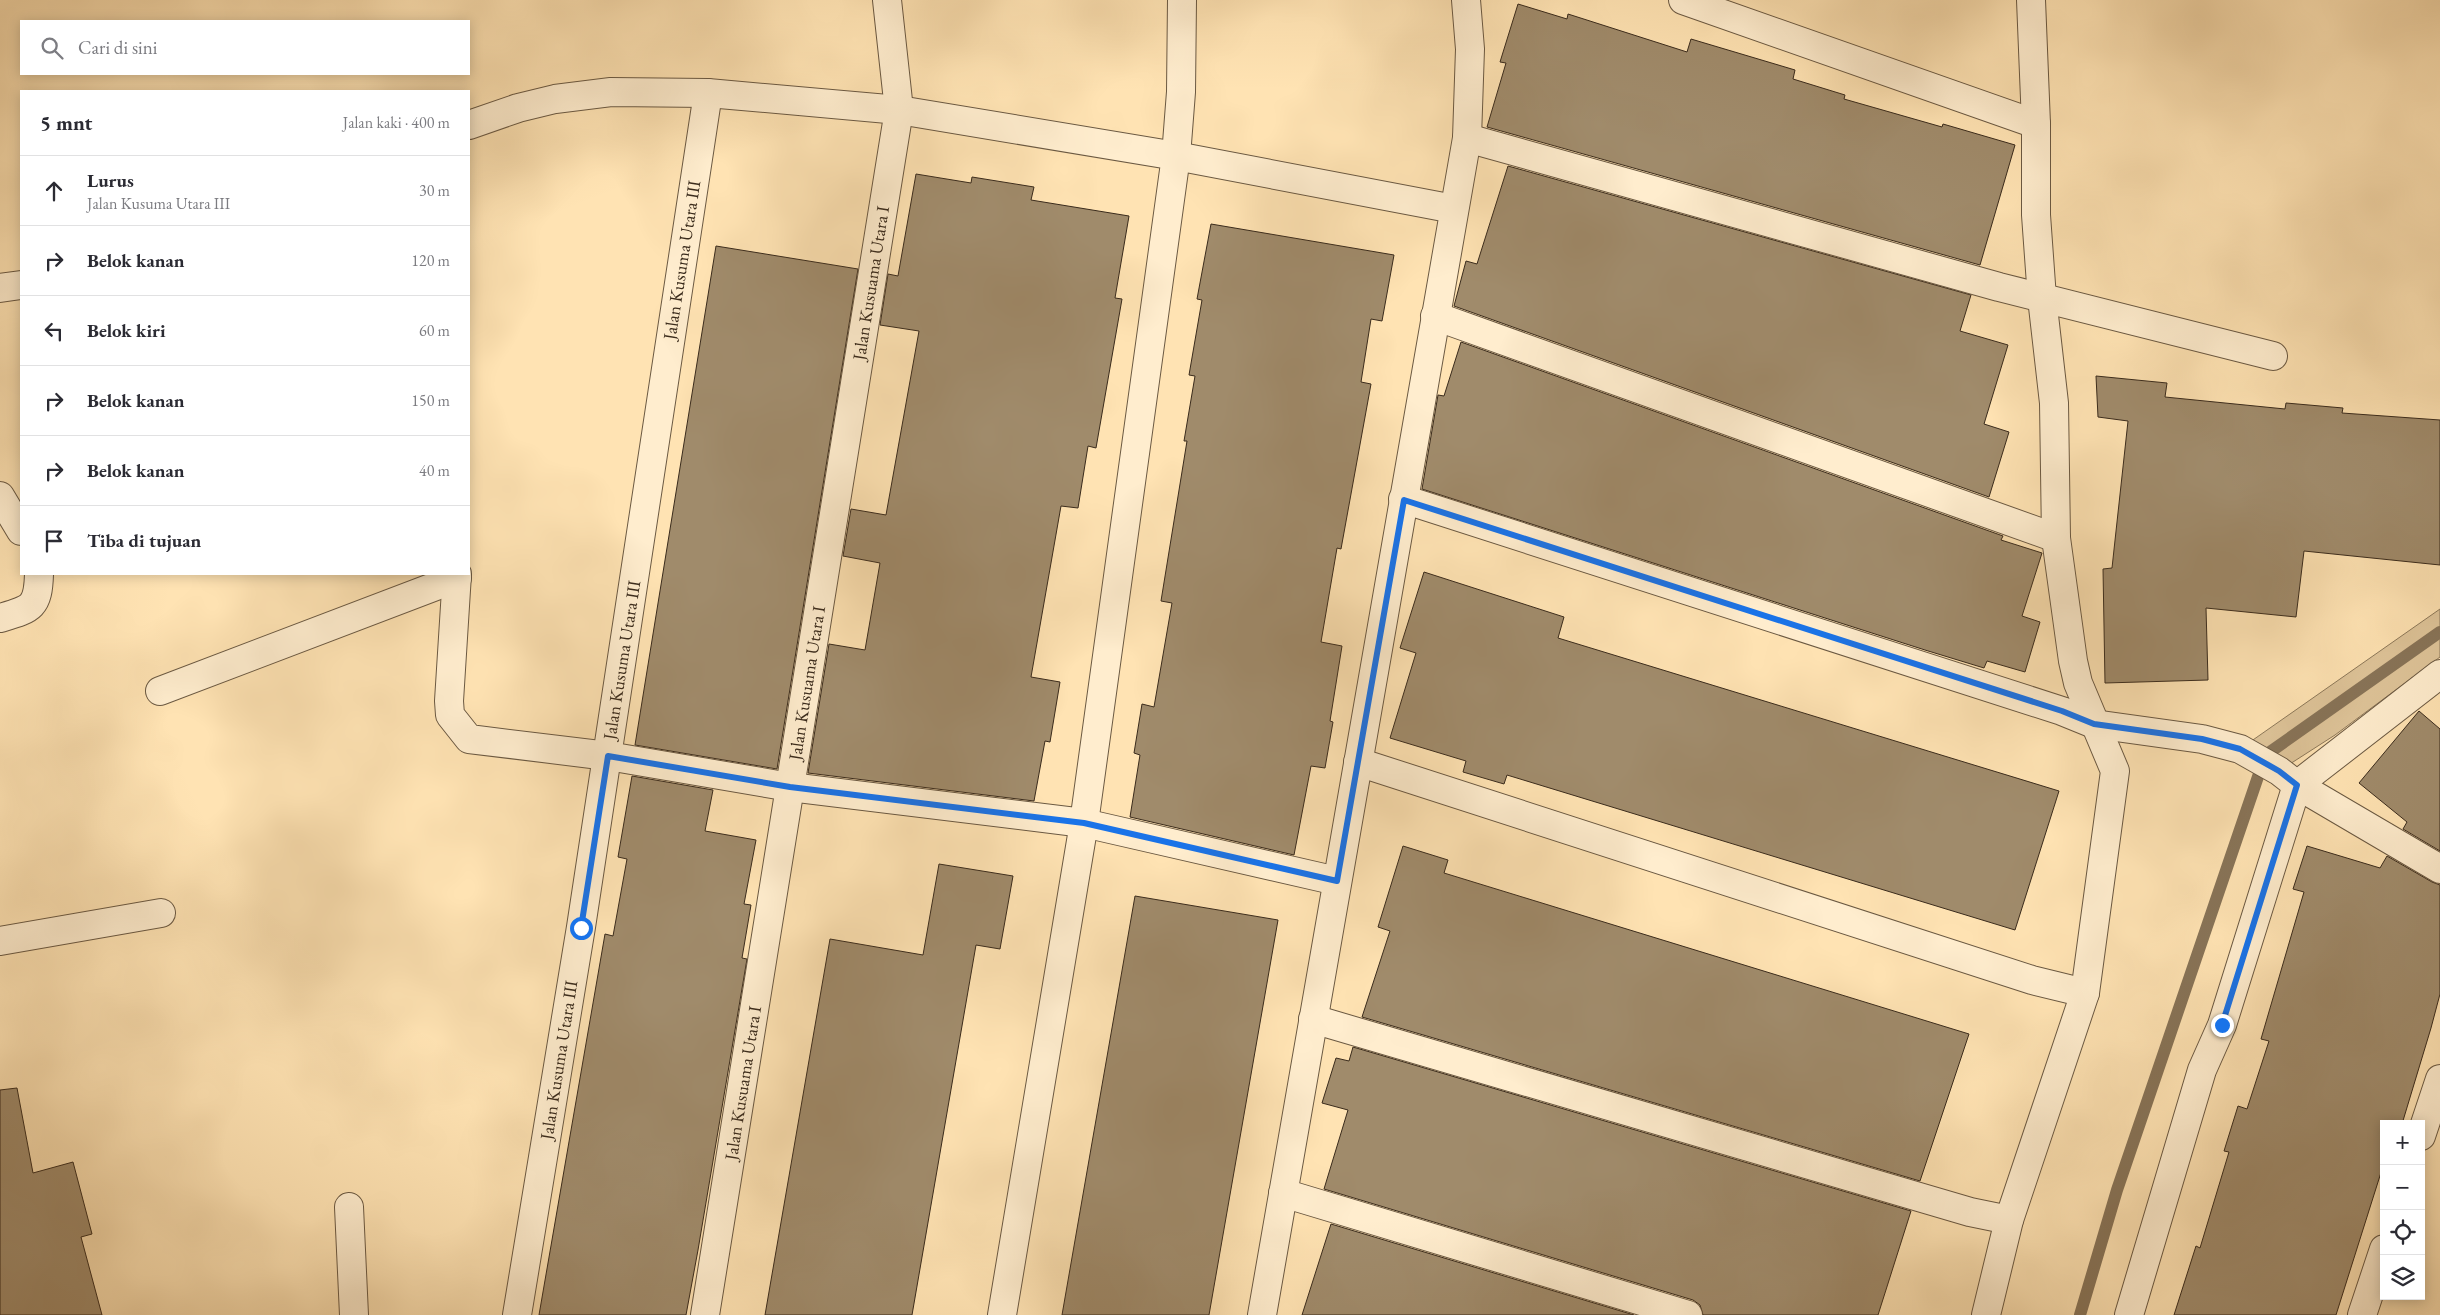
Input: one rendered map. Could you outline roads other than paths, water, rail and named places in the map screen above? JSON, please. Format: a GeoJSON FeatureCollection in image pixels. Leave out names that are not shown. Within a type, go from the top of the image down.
{"type":"FeatureCollection","features":[{"type":"Feature","properties":{"kind":"street","name":"Jalan Kusuama Utara I"},"geometry":{"type":"LineString","coordinates":[[705,1315],[899,110],[887,0]]}},
{"type":"Feature","properties":{"kind":"street"},"geometry":{"type":"LineString","coordinates":[[1002,1315],[1084,823],[1176,156],[1181,92],[1182,0]]}},
{"type":"Feature","properties":{"kind":"street"},"geometry":{"type":"LineString","coordinates":[[1262,1315],[1466,138],[1470,49],[1466,0]]}},
{"type":"Feature","properties":{"kind":"street"},"geometry":{"type":"LineString","coordinates":[[1683,0],[2036,124]]}},
{"type":"Feature","properties":{"kind":"street"},"geometry":{"type":"LineString","coordinates":[[1986,1315],[2009,1220],[2085,993],[2115,771],[2078,683],[2056,538],[2054,404],[2042,298],[2036,214],[2036,124],[2031,0]]}},
{"type":"Feature","properties":{"kind":"street"},"geometry":{"type":"LineString","coordinates":[[470,125],[518,108],[555,99],[611,92],[708,93],[899,110],[1176,156],[1454,209]]}},
{"type":"Feature","properties":{"kind":"street","name":"Jalan Kusuma Utara III"},"geometry":{"type":"LineString","coordinates":[[517,1315],[608,756],[708,93]]}},
{"type":"Feature","properties":{"kind":"street"},"geometry":{"type":"LineString","coordinates":[[1466,138],[2042,298],[2274,356]]}},
{"type":"Feature","properties":{"kind":"street"},"geometry":{"type":"LineString","coordinates":[[0,288],[20,285]]}},
{"type":"Feature","properties":{"kind":"street"},"geometry":{"type":"LineString","coordinates":[[1435,316],[2056,538]]}},
{"type":"Feature","properties":{"kind":"street"},"geometry":{"type":"LineString","coordinates":[[0,496],[20,529]]}},
{"type":"Feature","properties":{"kind":"street"},"geometry":{"type":"LineString","coordinates":[[1404,500],[2062,711],[2094,724],[2202,739],[2240,749],[2440,869]]}},
{"type":"Feature","properties":{"kind":"street"},"geometry":{"type":"LineString","coordinates":[[0,618],[26,611],[38,594],[39,575]]}},
{"type":"Feature","properties":{"kind":"street"},"geometry":{"type":"LineString","coordinates":[[160,691],[457,576],[449,701],[450,715],[468,740],[608,756],[790,787],[1084,823],[1337,881]]}},
{"type":"Feature","properties":{"kind":"street"},"geometry":{"type":"LineString","coordinates":[[2129,1315],[2202,1070],[2222,1025],[2288,778],[2440,674]]}},
{"type":"Feature","properties":{"kind":"street"},"geometry":{"type":"LineString","coordinates":[[1358,762],[2032,980],[2085,993]]}},
{"type":"Feature","properties":{"kind":"street"},"geometry":{"type":"LineString","coordinates":[[0,941],[161,913]]}},
{"type":"Feature","properties":{"kind":"street"},"geometry":{"type":"LineString","coordinates":[[1313,1019],[1970,1212],[2009,1220]]}},
{"type":"Feature","properties":{"kind":"street"},"geometry":{"type":"LineString","coordinates":[[2430,1125],[2440,1079]]}},
{"type":"Feature","properties":{"kind":"street"},"geometry":{"type":"LineString","coordinates":[[1283,1193],[1688,1315]]}},
{"type":"Feature","properties":{"kind":"street"},"geometry":{"type":"LineString","coordinates":[[349,1207],[354,1315]]}},
{"type":"Feature","properties":{"kind":"street"},"geometry":{"type":"LineString","coordinates":[[2362,1315],[2382,1255]]}},
{"type":"Feature","properties":{"kind":"waterway"},"geometry":{"type":"LineString","coordinates":[[2080,1315],[2117,1190],[2263,762],[2270,752],[2440,632]]}}]}
